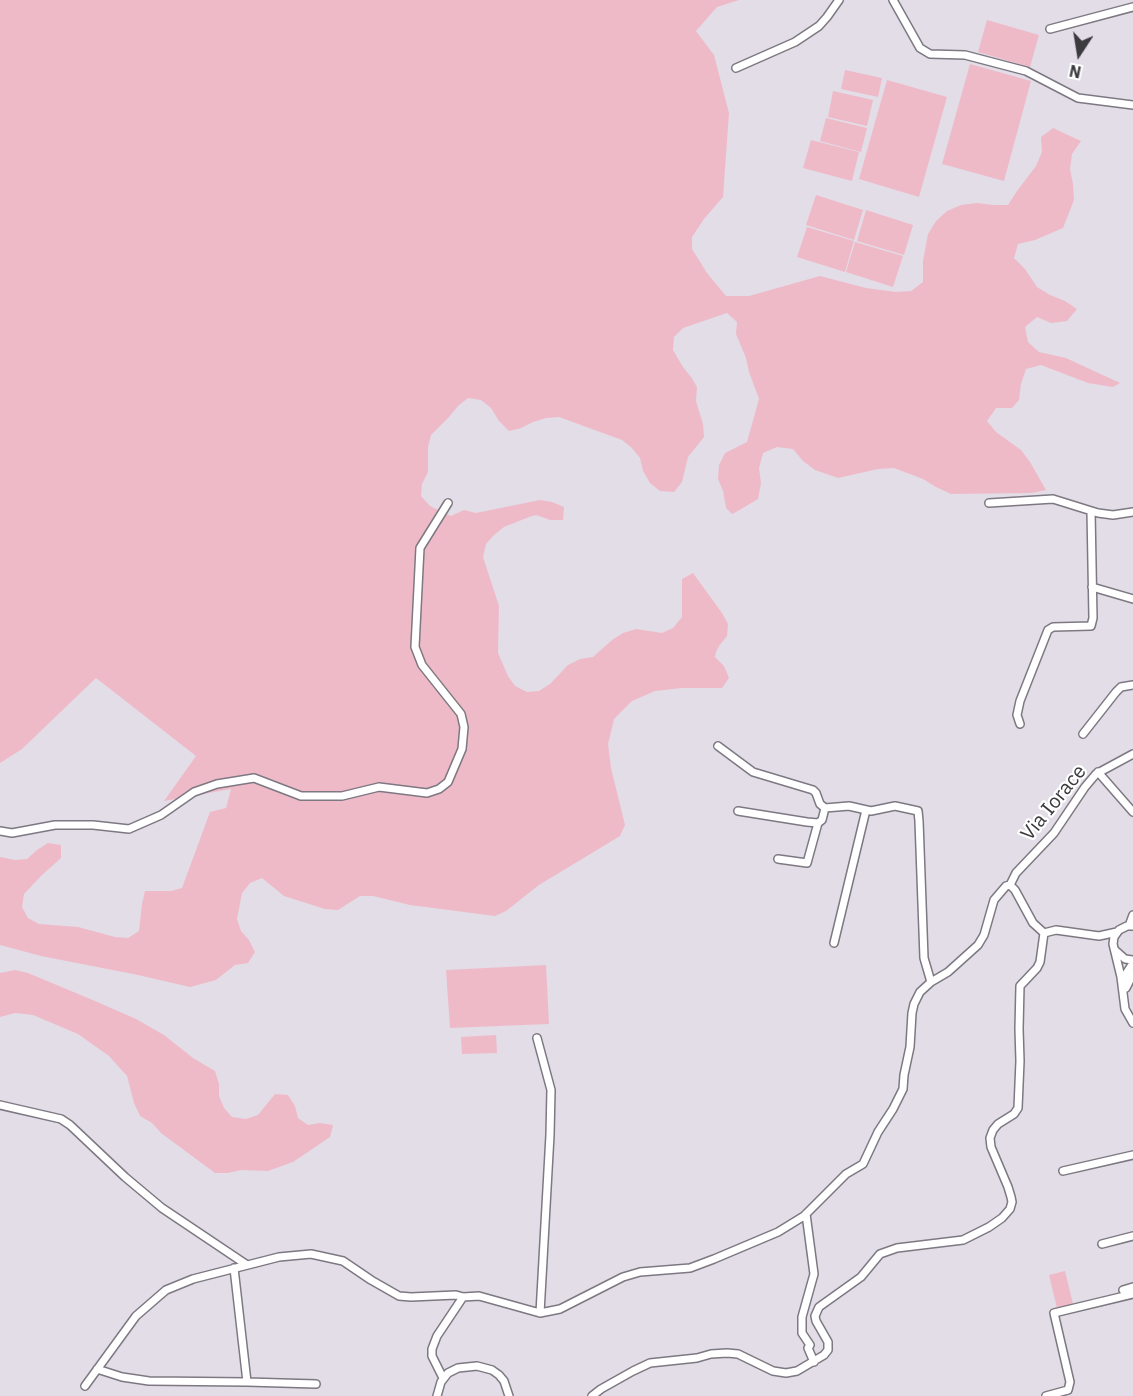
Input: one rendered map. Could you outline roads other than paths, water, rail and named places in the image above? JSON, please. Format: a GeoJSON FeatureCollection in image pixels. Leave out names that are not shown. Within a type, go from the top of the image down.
{"type":"FeatureCollection","features":[{"type":"Feature","properties":{"kind":"street"},"geometry":{"type":"LineString","coordinates":[[736,68],[795,42],[819,26],[839,0]]}},
{"type":"Feature","properties":{"kind":"street"},"geometry":{"type":"LineString","coordinates":[[893,0],[920,48],[930,54],[962,54],[1026,70],[1078,98],[1133,105]]}},
{"type":"Feature","properties":{"kind":"street"},"geometry":{"type":"LineString","coordinates":[[1050,29],[1133,7]]}},
{"type":"Feature","properties":{"kind":"street"},"geometry":{"type":"LineString","coordinates":[[990,503],[1053,499],[1091,511],[1113,515],[1133,512]]}},
{"type":"Feature","properties":{"kind":"street"},"geometry":{"type":"LineString","coordinates":[[0,831],[12,833],[56,825],[93,825],[129,829],[161,815],[194,792],[217,784],[254,778],[300,796],[342,796],[380,787],[427,793],[439,789],[448,782],[462,749],[464,727],[461,714],[422,665],[415,647],[415,640],[420,548],[448,503]]}},
{"type":"Feature","properties":{"kind":"street"},"geometry":{"type":"LineString","coordinates":[[1020,724],[1017,715],[1020,702],[1048,630],[1053,627],[1091,626],[1093,618],[1091,511]]}},
{"type":"Feature","properties":{"kind":"street"},"geometry":{"type":"LineString","coordinates":[[1092,587],[1133,599]]}},
{"type":"Feature","properties":{"kind":"street"},"geometry":{"type":"LineString","coordinates":[[1083,734],[1121,687],[1133,685]]}},
{"type":"Feature","properties":{"kind":"street"},"geometry":{"type":"LineString","coordinates":[[718,746],[753,771],[813,790],[820,804],[825,808],[849,806],[877,810],[895,806],[918,811],[924,958],[931,982]]}},
{"type":"Feature","properties":{"kind":"street","name":"Via Iorace"},"geometry":{"type":"LineString","coordinates":[[540,1313],[560,1309],[623,1277],[640,1272],[690,1268],[778,1232],[806,1214],[846,1174],[863,1164],[878,1132],[903,1089],[910,1047],[912,1013],[920,992],[948,972],[978,945],[984,935],[994,900],[1006,886],[1010,885],[1016,873],[1054,833],[1098,772],[1133,754]]}},
{"type":"Feature","properties":{"kind":"street"},"geometry":{"type":"LineString","coordinates":[[1098,772],[1133,812]]}},
{"type":"Feature","properties":{"kind":"street"},"geometry":{"type":"LineString","coordinates":[[778,859],[807,863],[818,823],[822,820],[825,808]]}},
{"type":"Feature","properties":{"kind":"street"},"geometry":{"type":"LineString","coordinates":[[834,943],[866,810]]}},
{"type":"Feature","properties":{"kind":"street"},"geometry":{"type":"LineString","coordinates":[[738,811],[818,823]]}},
{"type":"Feature","properties":{"kind":"street"},"geometry":{"type":"LineString","coordinates":[[1010,885],[1033,922],[1044,933]]}},
{"type":"Feature","properties":{"kind":"street"},"geometry":{"type":"LineString","coordinates":[[1044,933],[1056,930],[1099,936],[1131,926],[1133,915]]}},
{"type":"Feature","properties":{"kind":"street"},"geometry":{"type":"LineString","coordinates":[[1117,932],[1114,940],[1125,1009],[1133,1023]]}},
{"type":"Feature","properties":{"kind":"street"},"geometry":{"type":"LineString","coordinates":[[592,1396],[650,1363],[680,1361],[711,1354],[738,1354],[773,1371],[786,1373],[798,1371],[824,1355],[828,1350],[828,1342],[816,1321],[815,1316],[819,1307],[861,1277],[880,1254],[897,1248],[963,1239],[1002,1218],[1010,1209],[1012,1202],[1008,1187],[993,1154],[990,1138],[998,1124],[1014,1114],[1018,1108],[1020,986],[1040,962],[1044,933]]}},
{"type":"Feature","properties":{"kind":"street"},"geometry":{"type":"LineString","coordinates":[[1099,936],[1125,959],[1133,961],[1126,974],[1123,992]]}},
{"type":"Feature","properties":{"kind":"street"},"geometry":{"type":"LineString","coordinates":[[1123,992],[1133,974]]}},
{"type":"Feature","properties":{"kind":"street"},"geometry":{"type":"LineString","coordinates":[[85,1386],[136,1316],[166,1290],[193,1279],[279,1257],[311,1254],[343,1262],[399,1296],[456,1295],[463,1298],[479,1296],[540,1313],[551,1090],[537,1038]]}},
{"type":"Feature","properties":{"kind":"street"},"geometry":{"type":"LineString","coordinates":[[0,1105],[62,1119],[162,1208],[247,1265]]}},
{"type":"Feature","properties":{"kind":"street"},"geometry":{"type":"LineString","coordinates":[[1063,1171],[1133,1155]]}},
{"type":"Feature","properties":{"kind":"street"},"geometry":{"type":"LineString","coordinates":[[806,1214],[814,1274],[802,1317],[802,1333],[810,1345],[808,1348],[813,1362]]}},
{"type":"Feature","properties":{"kind":"street"},"geometry":{"type":"LineString","coordinates":[[1102,1244],[1133,1236]]}},
{"type":"Feature","properties":{"kind":"street"},"geometry":{"type":"LineString","coordinates":[[234,1268],[247,1382]]}},
{"type":"Feature","properties":{"kind":"street"},"geometry":{"type":"LineString","coordinates":[[1123,1290],[1133,1287]]}},
{"type":"Feature","properties":{"kind":"street"},"geometry":{"type":"LineString","coordinates":[[1046,1396],[1068,1390],[1070,1382],[1054,1313],[1133,1294]]}},
{"type":"Feature","properties":{"kind":"street"},"geometry":{"type":"LineString","coordinates":[[443,1378],[432,1356],[432,1349],[437,1336],[463,1298]]}},
{"type":"Feature","properties":{"kind":"street"},"geometry":{"type":"LineString","coordinates":[[437,1396],[443,1378],[448,1373],[458,1368],[477,1366],[492,1370],[504,1381],[509,1396]]}},
{"type":"Feature","properties":{"kind":"street"},"geometry":{"type":"LineString","coordinates":[[97,1369],[122,1377],[149,1381],[316,1384]]}}]}
